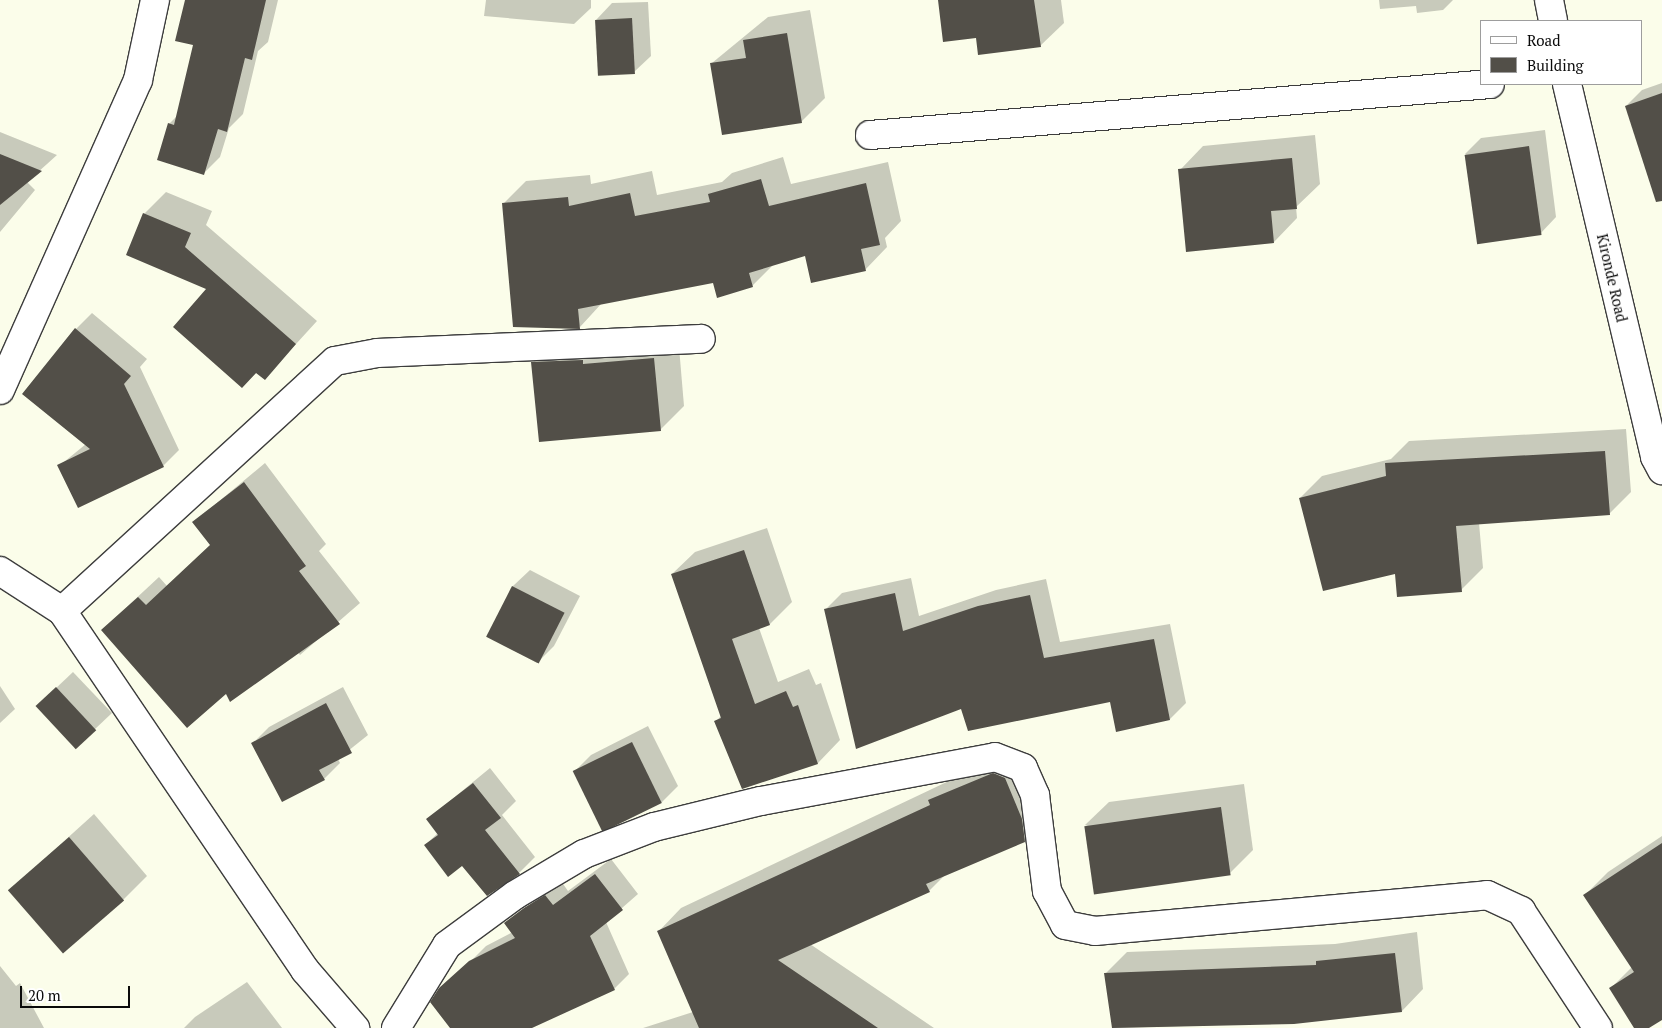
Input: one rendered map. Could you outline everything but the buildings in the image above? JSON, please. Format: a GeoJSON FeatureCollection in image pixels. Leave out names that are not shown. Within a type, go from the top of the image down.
{"type":"FeatureCollection","features":[{"type":"Feature","properties":{"kind":"street"},"geometry":{"type":"LineString","coordinates":[[0,390],[138,80],[156,0]]}},
{"type":"Feature","properties":{"kind":"street"},"geometry":{"type":"LineString","coordinates":[[1549,0],[1553,20]]}},
{"type":"Feature","properties":{"kind":"street"},"geometry":{"type":"LineString","coordinates":[[870,135],[1480,85]]}},
{"type":"Feature","properties":{"kind":"street","name":"Kironde Road"},"geometry":{"type":"LineString","coordinates":[[1567,85],[1654,458],[1662,470]]}},
{"type":"Feature","properties":{"kind":"street"},"geometry":{"type":"LineString","coordinates":[[62,611],[335,361],[377,353],[701,339]]}},
{"type":"Feature","properties":{"kind":"street"},"geometry":{"type":"LineString","coordinates":[[0,571],[62,611],[305,970],[355,1028]]}},
{"type":"Feature","properties":{"kind":"street"},"geometry":{"type":"LineString","coordinates":[[396,1028],[447,945],[515,894],[584,854],[654,827],[761,801],[996,757],[1023,768],[1035,795],[1047,891],[1065,925],[1095,931],[1487,895],[1521,911],[1598,1028]]}}]}
